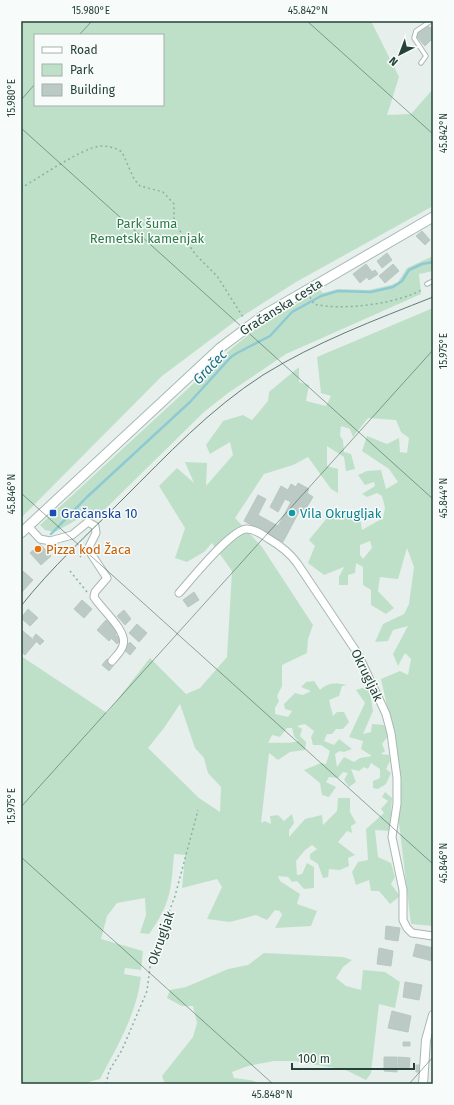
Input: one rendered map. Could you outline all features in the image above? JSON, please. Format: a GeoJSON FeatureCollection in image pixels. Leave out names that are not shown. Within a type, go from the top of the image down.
{"type":"FeatureCollection","features":[{"type":"Feature","properties":{"kind":"main road","name":"Gračanska cesta"},"geometry":{"type":"LineString","coordinates":[[21,533],[220,348],[243,330],[280,305],[433,217]]}},
{"type":"Feature","properties":{"kind":"street"},"geometry":{"type":"LineString","coordinates":[[28,526],[40,539],[50,541],[72,535],[88,522],[95,526],[96,533],[88,549],[107,578],[95,592],[94,597],[119,628],[124,638],[123,647],[112,660]]}},
{"type":"Feature","properties":{"kind":"street","name":"Okrugljak"},"geometry":{"type":"LineString","coordinates":[[179,593],[228,539],[242,530],[247,529],[257,532],[289,552],[358,654],[386,714],[391,733],[397,778],[397,804],[392,837],[404,890],[403,920],[407,928],[412,932],[433,936]]}},
{"type":"Feature","properties":{"kind":"street"},"geometry":{"type":"LineString","coordinates":[[422,1084],[426,1040],[433,1015]]}},
{"type":"Feature","properties":{"kind":"lane"},"geometry":{"type":"LineString","coordinates":[[422,63],[426,56],[414,38],[416,31],[431,21]]}},
{"type":"Feature","properties":{"kind":"lane"},"geometry":{"type":"LineString","coordinates":[[427,284],[433,281]]}},
{"type":"Feature","properties":{"kind":"path"},"geometry":{"type":"LineString","coordinates":[[21,188],[81,153],[101,146],[113,148],[122,152],[134,178],[140,186],[163,192],[174,204],[174,222],[195,254],[217,276],[243,317]]}},
{"type":"Feature","properties":{"kind":"path"},"geometry":{"type":"LineString","coordinates":[[310,298],[314,304],[323,306],[368,305],[393,301],[422,289],[427,284]]}},
{"type":"Feature","properties":{"kind":"path"},"geometry":{"type":"LineString","coordinates":[[80,553],[79,555],[81,557]]}},
{"type":"Feature","properties":{"kind":"path"},"geometry":{"type":"LineString","coordinates":[[70,571],[88,592]]}},
{"type":"Feature","properties":{"kind":"path","name":"Okrugljak"},"geometry":{"type":"LineString","coordinates":[[106,1084],[109,1071],[122,1050],[145,996],[152,959],[175,896],[198,810]]}},
{"type":"Feature","properties":{"kind":"green space","name":"Park šuma Remetski kamenjak"},"geometry":{"type":"Polygon","coordinates":[[[21,21],[371,21],[399,77],[387,115],[411,114],[433,89],[433,206],[296,282],[238,319],[162,376],[21,518],[21,21]]]}},
{"type":"Feature","properties":{"kind":"green space"},"geometry":{"type":"Polygon","coordinates":[[[433,256],[433,271],[419,274],[421,294],[286,354],[228,393],[204,412],[99,515],[85,515],[55,532],[45,530],[40,525],[231,349],[258,327],[320,290],[323,293],[338,289],[369,290],[391,285],[398,282],[407,268],[433,256]]]}},
{"type":"Feature","properties":{"kind":"green space"},"geometry":{"type":"Polygon","coordinates":[[[433,308],[433,926],[411,924],[399,823],[399,760],[381,679],[400,671],[408,675],[411,659],[405,653],[398,666],[393,654],[408,626],[393,630],[388,641],[375,642],[383,624],[404,614],[409,604],[414,567],[407,548],[398,579],[380,577],[378,591],[394,608],[386,614],[371,605],[371,590],[363,585],[363,567],[356,563],[355,573],[348,575],[348,585],[339,585],[339,577],[344,567],[324,575],[308,563],[315,546],[309,540],[331,513],[359,512],[362,530],[383,518],[385,508],[382,496],[377,493],[367,497],[362,494],[375,486],[374,482],[365,485],[358,475],[367,471],[381,470],[386,489],[398,482],[389,469],[362,451],[367,436],[387,444],[399,438],[400,452],[407,453],[409,438],[401,432],[396,420],[368,418],[353,437],[350,429],[341,426],[340,436],[343,440],[344,452],[351,454],[355,469],[346,471],[344,457],[327,446],[327,466],[338,469],[338,493],[331,489],[308,457],[293,465],[264,474],[235,518],[262,547],[313,625],[308,639],[307,653],[282,665],[282,686],[277,696],[279,701],[275,708],[275,714],[288,717],[292,711],[285,709],[284,704],[295,693],[303,695],[311,691],[301,687],[306,682],[314,681],[320,690],[332,684],[347,685],[342,686],[339,696],[329,700],[333,716],[337,712],[344,712],[349,722],[343,729],[336,729],[332,734],[327,734],[324,741],[334,745],[339,739],[352,749],[344,752],[340,751],[335,754],[337,767],[344,757],[354,762],[360,758],[372,756],[361,749],[363,741],[349,737],[365,703],[356,690],[369,686],[373,711],[363,734],[371,732],[372,724],[384,725],[388,736],[382,744],[385,751],[381,754],[389,755],[390,761],[386,769],[391,773],[386,784],[378,789],[373,788],[373,781],[380,778],[380,769],[371,763],[368,769],[364,767],[359,771],[351,769],[356,782],[349,787],[344,780],[348,773],[343,772],[338,778],[329,777],[326,782],[336,787],[329,797],[322,795],[320,783],[304,770],[321,763],[326,764],[330,751],[321,745],[313,745],[311,737],[314,731],[305,724],[297,726],[302,729],[300,736],[306,742],[305,750],[290,752],[278,760],[269,753],[261,823],[265,821],[271,824],[270,816],[278,815],[284,821],[292,814],[294,823],[289,830],[289,837],[305,819],[322,815],[323,825],[337,811],[338,798],[350,798],[350,812],[356,823],[351,826],[352,833],[347,831],[338,842],[355,855],[348,858],[349,866],[340,870],[329,869],[328,877],[323,878],[318,864],[310,859],[310,854],[317,849],[312,845],[305,850],[296,861],[297,875],[302,874],[307,863],[314,867],[314,888],[304,889],[297,881],[292,882],[288,877],[278,876],[280,881],[300,894],[297,904],[317,911],[311,926],[275,928],[282,915],[280,911],[275,910],[267,920],[256,915],[230,922],[207,919],[222,887],[217,879],[182,888],[185,855],[174,854],[169,896],[162,913],[149,934],[140,933],[146,915],[145,898],[117,903],[107,916],[101,939],[143,951],[141,970],[125,968],[124,974],[141,977],[139,991],[131,1017],[100,1079],[81,1084],[21,1084],[21,656],[107,713],[150,658],[186,694],[200,688],[227,657],[232,571],[212,543],[204,552],[187,562],[175,558],[185,528],[159,486],[177,468],[194,483],[185,462],[207,463],[206,486],[233,455],[230,442],[210,454],[206,445],[223,421],[243,415],[252,420],[268,401],[269,392],[299,367],[299,382],[309,385],[306,401],[326,406],[331,396],[321,393],[317,357],[433,308]],[[370,541],[360,545],[360,555],[363,559],[372,548],[370,541]],[[180,704],[148,748],[199,798],[220,812],[221,787],[208,773],[204,758],[195,748],[180,704]],[[287,728],[280,737],[272,735],[268,743],[287,743],[298,741],[294,736],[292,728],[287,728]]]}},
{"type":"Feature","properties":{"kind":"green space"},"geometry":{"type":"Polygon","coordinates":[[[385,792],[392,798],[390,831],[375,830],[378,857],[391,863],[395,877],[391,884],[400,896],[390,904],[379,891],[371,891],[369,880],[356,885],[352,872],[358,862],[368,860],[366,829],[384,813],[381,809],[388,801],[382,797],[385,792]]]}},
{"type":"Feature","properties":{"kind":"green space"},"geometry":{"type":"Polygon","coordinates":[[[264,953],[343,957],[352,960],[343,967],[336,978],[346,986],[361,990],[363,970],[385,972],[400,982],[395,1008],[379,1004],[371,1073],[366,1080],[346,1070],[294,1061],[274,1061],[248,1066],[232,1072],[234,1078],[250,1080],[263,1084],[165,1084],[162,1076],[193,1037],[197,1023],[193,1006],[182,1006],[167,998],[170,990],[186,987],[228,969],[248,965],[264,953]]]}},
{"type":"Feature","properties":{"kind":"building"},"geometry":{"type":"Polygon","coordinates":[[[426,24],[430,28],[433,25],[433,42],[431,40],[425,46],[416,36],[418,34],[417,32],[426,24]]]}},
{"type":"Feature","properties":{"kind":"building"},"geometry":{"type":"Polygon","coordinates":[[[422,231],[430,240],[425,245],[416,236],[422,231]]]}},
{"type":"Feature","properties":{"kind":"building"},"geometry":{"type":"Polygon","coordinates":[[[387,253],[392,260],[382,268],[377,261],[387,253]]]}},
{"type":"Feature","properties":{"kind":"building"},"geometry":{"type":"Polygon","coordinates":[[[366,264],[372,272],[375,270],[378,274],[369,280],[367,277],[360,283],[353,274],[366,264]]]}},
{"type":"Feature","properties":{"kind":"building"},"geometry":{"type":"Polygon","coordinates":[[[393,264],[399,271],[385,283],[379,276],[393,264]]]}},
{"type":"Feature","properties":{"kind":"building","name":"Vila Okrugljak"},"geometry":{"type":"Polygon","coordinates":[[[298,483],[309,489],[307,493],[313,497],[305,510],[301,508],[283,542],[244,521],[258,495],[266,499],[258,515],[278,526],[291,502],[285,499],[278,512],[270,507],[281,486],[288,490],[291,484],[296,487],[298,483]]]}},
{"type":"Feature","properties":{"kind":"building"},"geometry":{"type":"Polygon","coordinates":[[[40,544],[51,556],[41,565],[30,553],[40,544]]]}},
{"type":"Feature","properties":{"kind":"building"},"geometry":{"type":"Polygon","coordinates":[[[23,571],[33,580],[22,592],[21,573],[23,571]]]}},
{"type":"Feature","properties":{"kind":"building"},"geometry":{"type":"Polygon","coordinates":[[[194,592],[199,600],[188,607],[183,600],[194,592]]]}},
{"type":"Feature","properties":{"kind":"building"},"geometry":{"type":"Polygon","coordinates":[[[82,600],[92,609],[84,618],[74,609],[82,600]]]}},
{"type":"Feature","properties":{"kind":"building"},"geometry":{"type":"Polygon","coordinates":[[[28,609],[38,618],[30,626],[21,618],[28,609]]]}},
{"type":"Feature","properties":{"kind":"building"},"geometry":{"type":"Polygon","coordinates":[[[124,610],[131,619],[125,625],[117,616],[124,610]]]}},
{"type":"Feature","properties":{"kind":"building"},"geometry":{"type":"Polygon","coordinates":[[[106,620],[118,632],[109,641],[97,630],[106,620]]]}},
{"type":"Feature","properties":{"kind":"building"},"geometry":{"type":"Polygon","coordinates":[[[137,624],[147,633],[139,642],[129,633],[137,624]]]}},
{"type":"Feature","properties":{"kind":"building"},"geometry":{"type":"Polygon","coordinates":[[[23,631],[36,642],[25,655],[21,652],[21,634],[23,631]]]}},
{"type":"Feature","properties":{"kind":"building"},"geometry":{"type":"Polygon","coordinates":[[[36,634],[44,641],[40,645],[33,638],[36,634]]]}},
{"type":"Feature","properties":{"kind":"building"},"geometry":{"type":"Polygon","coordinates":[[[116,635],[121,640],[117,644],[112,639],[116,635]]]}},
{"type":"Feature","properties":{"kind":"building"},"geometry":{"type":"Polygon","coordinates":[[[130,642],[136,648],[130,655],[123,649],[130,642]]]}},
{"type":"Feature","properties":{"kind":"building"},"geometry":{"type":"Polygon","coordinates":[[[107,659],[114,665],[109,671],[102,665],[107,659]]]}},
{"type":"Feature","properties":{"kind":"building"},"geometry":{"type":"Polygon","coordinates":[[[386,926],[400,928],[398,941],[385,939],[386,926]]]}},
{"type":"Feature","properties":{"kind":"building"},"geometry":{"type":"Polygon","coordinates":[[[416,944],[433,948],[432,961],[413,956],[416,944]]]}},
{"type":"Feature","properties":{"kind":"building"},"geometry":{"type":"Polygon","coordinates":[[[379,948],[393,951],[391,966],[377,964],[379,948]]]}},
{"type":"Feature","properties":{"kind":"building"},"geometry":{"type":"Polygon","coordinates":[[[405,982],[422,985],[419,1000],[403,997],[405,982]]]}},
{"type":"Feature","properties":{"kind":"building"},"geometry":{"type":"Polygon","coordinates":[[[392,1011],[411,1016],[408,1032],[388,1028],[392,1011]]]}},
{"type":"Feature","properties":{"kind":"building"},"geometry":{"type":"Polygon","coordinates":[[[403,1042],[410,1042],[410,1046],[403,1046],[403,1042]]]}},
{"type":"Feature","properties":{"kind":"building"},"geometry":{"type":"Polygon","coordinates":[[[384,1057],[397,1057],[397,1072],[384,1071],[384,1057]]]}},
{"type":"Feature","properties":{"kind":"building"},"geometry":{"type":"Polygon","coordinates":[[[398,1057],[410,1058],[409,1069],[398,1069],[398,1057]]]}},
{"type":"Feature","properties":{"kind":"building"},"geometry":{"type":"Polygon","coordinates":[[[416,1065],[420,1065],[420,1072],[416,1072],[416,1065]]]}},
{"type":"Feature","properties":{"kind":"waterway","name":"Gračec"},"geometry":{"type":"LineString","coordinates":[[51,534],[87,497],[190,402],[231,357],[270,336],[292,312],[321,296],[338,291],[371,292],[393,287],[402,281],[409,270],[422,264],[433,262]]}},
{"type":"Feature","properties":{"kind":"tram line"},"geometry":{"type":"LineString","coordinates":[[21,606],[83,538],[173,449],[207,418],[244,388],[263,375],[304,352],[368,323],[433,297]]}},
{"type":"Feature","properties":{"kind":"place","name":"Gračanska 10"},"geometry":{"type":"Point","coordinates":[53,513]}},
{"type":"Feature","properties":{"kind":"place","name":"Vila Okrugljak"},"geometry":{"type":"Point","coordinates":[292,513]}},
{"type":"Feature","properties":{"kind":"place","name":"Pizza kod Žaca"},"geometry":{"type":"Point","coordinates":[38,549]}}]}
